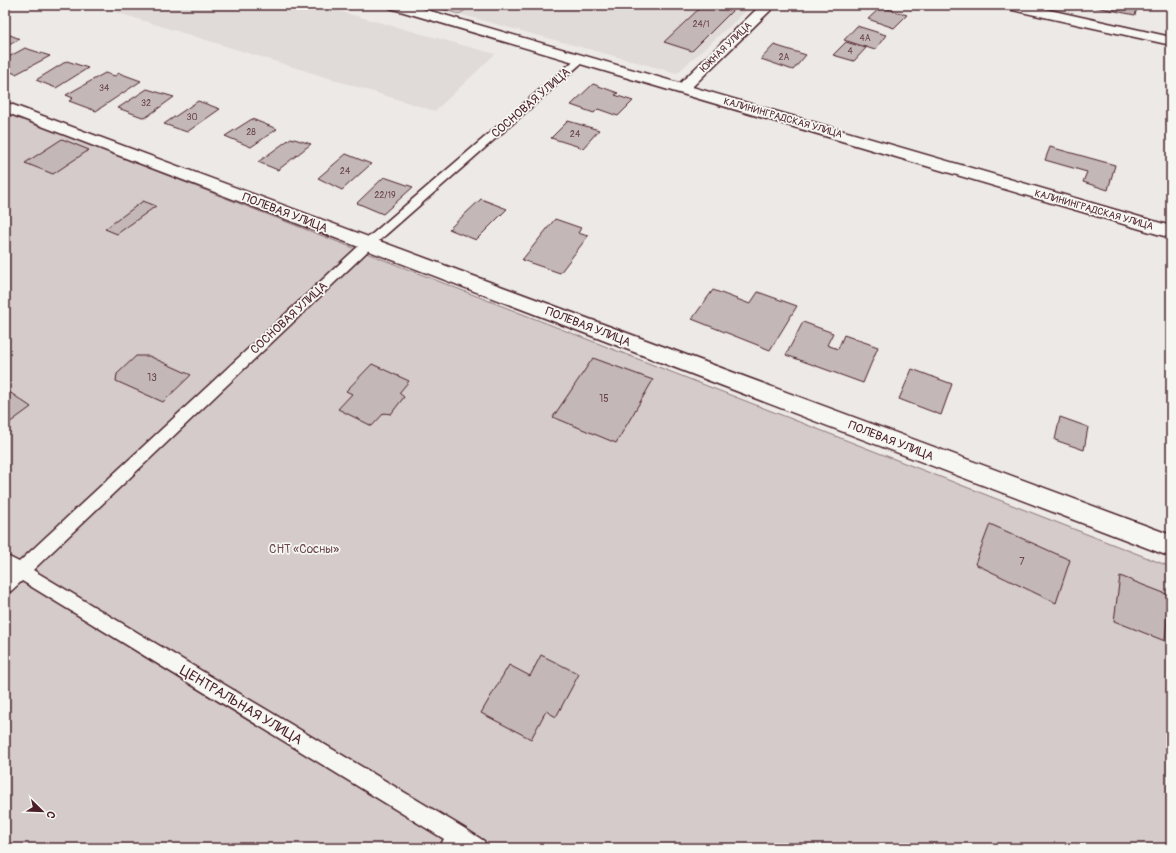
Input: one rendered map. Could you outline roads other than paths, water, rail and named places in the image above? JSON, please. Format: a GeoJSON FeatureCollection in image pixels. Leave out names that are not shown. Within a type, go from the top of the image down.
{"type":"FeatureCollection","features":[{"type":"Feature","properties":{"kind":"street","name":"КАЛИНИНГРАДСКАЯ УЛИЦА"},"geometry":{"type":"LineString","coordinates":[[395,5],[580,59],[649,82],[683,88],[1171,232]]}},
{"type":"Feature","properties":{"kind":"street","name":"ЮЖНАЯ УЛИЦА"},"geometry":{"type":"LineString","coordinates":[[683,88],[769,5]]}},
{"type":"Feature","properties":{"kind":"street"},"geometry":{"type":"LineString","coordinates":[[1008,5],[1171,41]]}},
{"type":"Feature","properties":{"kind":"street","name":"ПОЛЕВАЯ УЛИЦА"},"geometry":{"type":"LineString","coordinates":[[5,107],[1171,546]]}},
{"type":"Feature","properties":{"kind":"lane","name":"СОСНОВАЯ УЛИЦА"},"geometry":{"type":"LineString","coordinates":[[5,586],[368,244],[580,59]]}},
{"type":"Feature","properties":{"kind":"lane","name":"ЦЕНТРАЛЬНАЯ УЛИЦА"},"geometry":{"type":"LineString","coordinates":[[5,562],[453,842],[478,848]]}},
{"type":"Feature","properties":{"kind":"park label","name":"СНТ «Сосны»"},"geometry":{"type":"Point","coordinates":[304,549]}}]}
